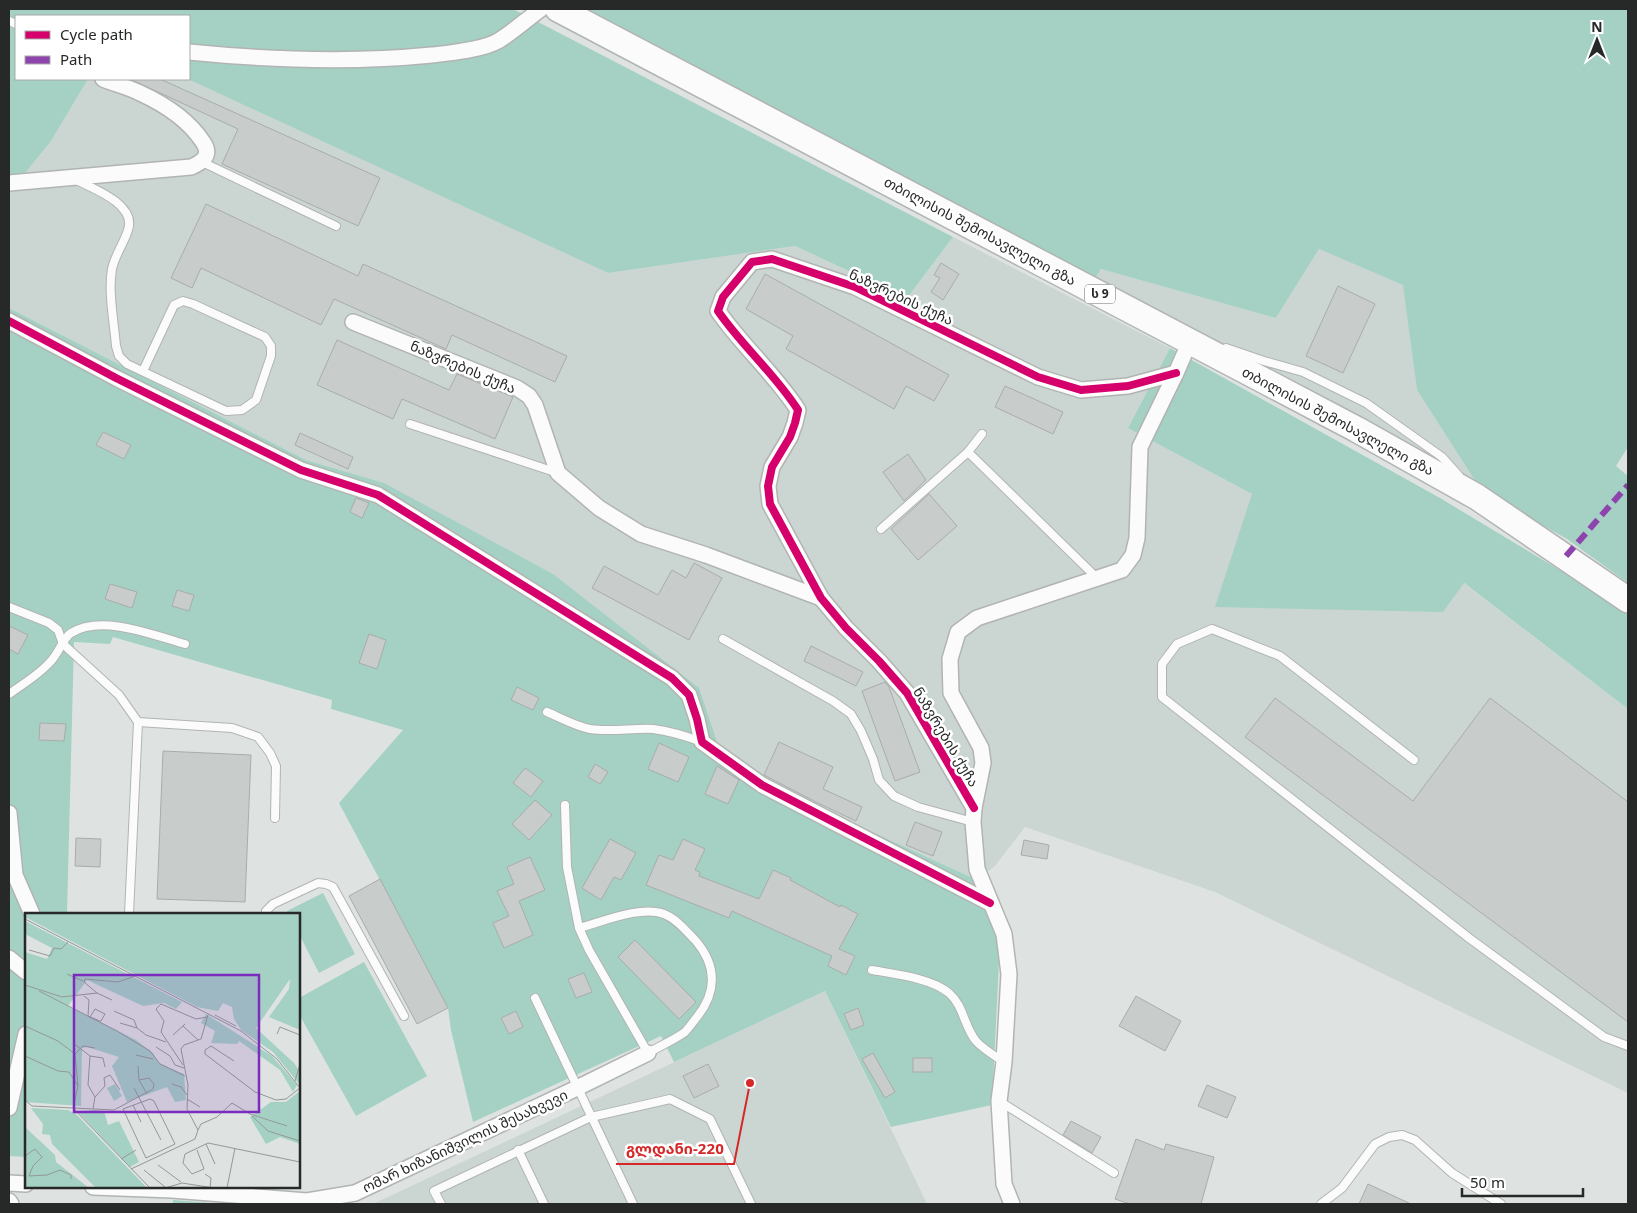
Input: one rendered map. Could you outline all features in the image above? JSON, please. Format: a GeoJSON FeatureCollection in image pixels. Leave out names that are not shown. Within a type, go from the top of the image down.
{"type":"FeatureCollection","features":[{"type":"Feature","properties":{"kind":"highway","name":"თბილისის შემოსავლელი გზა"},"geometry":{"type":"LineString","coordinates":[[558,9],[1151,321],[1199,341],[1477,497],[1628,600]]}},
{"type":"Feature","properties":{"kind":"street"},"geometry":{"type":"LineString","coordinates":[[190,52],[233,56],[332,60],[392,59],[462,51],[498,41],[541,9]]}},
{"type":"Feature","properties":{"kind":"street"},"geometry":{"type":"LineString","coordinates":[[9,183],[191,167],[202,162],[207,154],[205,145],[195,130],[176,113],[139,92],[106,80]]}},
{"type":"Feature","properties":{"kind":"street","name":"ნაზვრების ქუჩა"},"geometry":{"type":"LineString","coordinates":[[974,815],[907,693],[846,628],[821,598],[770,504],[768,486],[772,467],[790,437],[798,410],[787,393],[728,326],[718,311],[723,297],[752,262],[772,259],[854,287],[1038,377],[1081,390],[1128,386],[1176,373]]}},
{"type":"Feature","properties":{"kind":"street"},"geometry":{"type":"LineString","coordinates":[[9,321],[116,378],[301,470],[378,495],[672,678],[689,695],[702,742],[762,785],[990,903]]}},
{"type":"Feature","properties":{"kind":"street","name":"ნაზვრების ქუჩა"},"geometry":{"type":"LineString","coordinates":[[353,322],[517,388],[529,396],[535,405],[558,473],[599,508],[641,534],[706,555],[821,598]]}},
{"type":"Feature","properties":{"kind":"street","name":"ნაზვრების ქუჩა"},"geometry":{"type":"LineString","coordinates":[[1012,1204],[1004,1184],[999,1102],[1004,1062],[1009,974],[1004,934],[977,870],[974,815],[983,763],[980,748],[951,693],[950,660],[958,632],[978,618],[1038,596],[1098,579],[1122,570],[1133,555],[1137,538],[1140,447],[1176,373],[1199,341]]}},
{"type":"Feature","properties":{"kind":"street"},"geometry":{"type":"LineString","coordinates":[[9,813],[15,876],[32,913]]}},
{"type":"Feature","properties":{"kind":"street"},"geometry":{"type":"LineString","coordinates":[[9,958],[25,971]]}},
{"type":"Feature","properties":{"kind":"street"},"geometry":{"type":"LineString","coordinates":[[9,1108],[25,1038]]}},
{"type":"Feature","properties":{"kind":"street","name":"ომარ ხიზანიშვილის შესახვევი"},"geometry":{"type":"LineString","coordinates":[[172,1188],[307,1201],[355,1193],[648,1053]]}},
{"type":"Feature","properties":{"kind":"street"},"geometry":{"type":"LineString","coordinates":[[9,1183],[25,1184]]}},
{"type":"Feature","properties":{"kind":"lane"},"geometry":{"type":"LineString","coordinates":[[202,162],[336,226]]}},
{"type":"Feature","properties":{"kind":"lane"},"geometry":{"type":"LineString","coordinates":[[72,178],[110,197],[123,208],[129,219],[129,229],[117,253],[112,269],[111,282],[116,346],[119,356],[127,364],[226,411],[242,410],[256,400],[271,356],[271,346],[265,337],[183,301],[174,305],[143,371]]}},
{"type":"Feature","properties":{"kind":"lane"},"geometry":{"type":"LineString","coordinates":[[1217,344],[1264,362],[1303,372],[1366,403],[1442,457],[1477,497]]}},
{"type":"Feature","properties":{"kind":"lane"},"geometry":{"type":"LineString","coordinates":[[116,378],[127,364]]}},
{"type":"Feature","properties":{"kind":"lane"},"geometry":{"type":"LineString","coordinates":[[410,424],[558,473]]}},
{"type":"Feature","properties":{"kind":"lane"},"geometry":{"type":"LineString","coordinates":[[881,529],[968,452],[982,434]]}},
{"type":"Feature","properties":{"kind":"lane"},"geometry":{"type":"LineString","coordinates":[[968,452],[1098,579]]}},
{"type":"Feature","properties":{"kind":"lane"},"geometry":{"type":"LineString","coordinates":[[9,607],[49,624],[58,630],[63,644],[119,696],[138,722],[129,913]]}},
{"type":"Feature","properties":{"kind":"lane"},"geometry":{"type":"LineString","coordinates":[[9,694],[51,662],[69,634],[82,628],[117,626],[184,644]]}},
{"type":"Feature","properties":{"kind":"lane"},"geometry":{"type":"LineString","coordinates":[[1414,760],[1280,656],[1212,629],[1177,644],[1162,664],[1162,697],[1469,938],[1604,1037],[1628,1046]]}},
{"type":"Feature","properties":{"kind":"lane"},"geometry":{"type":"LineString","coordinates":[[723,639],[833,701],[851,714],[873,758],[879,780],[894,796],[918,807],[974,815]]}},
{"type":"Feature","properties":{"kind":"lane"},"geometry":{"type":"LineString","coordinates":[[547,712],[590,729],[617,731],[652,729],[676,733],[702,742]]}},
{"type":"Feature","properties":{"kind":"lane"},"geometry":{"type":"LineString","coordinates":[[138,722],[232,728],[258,737],[270,753],[276,766],[275,818]]}},
{"type":"Feature","properties":{"kind":"lane"},"geometry":{"type":"LineString","coordinates":[[565,805],[567,866],[579,928],[589,950],[648,1053],[686,1031],[702,1011],[713,986],[711,966],[700,947],[684,928],[665,914],[647,912],[627,914],[579,928]]}},
{"type":"Feature","properties":{"kind":"lane"},"geometry":{"type":"LineString","coordinates":[[266,913],[273,904],[318,883],[333,887],[404,1016]]}},
{"type":"Feature","properties":{"kind":"lane"},"geometry":{"type":"LineString","coordinates":[[872,970],[936,984],[950,994],[962,1009],[976,1040],[1004,1062]]}},
{"type":"Feature","properties":{"kind":"lane"},"geometry":{"type":"LineString","coordinates":[[535,998],[633,1204]]}},
{"type":"Feature","properties":{"kind":"lane"},"geometry":{"type":"LineString","coordinates":[[440,1204],[434,1191],[518,1150],[591,1117],[670,1099],[710,1118],[751,1204]]}},
{"type":"Feature","properties":{"kind":"lane"},"geometry":{"type":"LineString","coordinates":[[999,1102],[1114,1174]]}},
{"type":"Feature","properties":{"kind":"lane"},"geometry":{"type":"LineString","coordinates":[[1321,1204],[1342,1188],[1375,1144],[1389,1137],[1402,1135],[1415,1140],[1452,1174],[1501,1204]]}},
{"type":"Feature","properties":{"kind":"lane"},"geometry":{"type":"LineString","coordinates":[[518,1150],[544,1204]]}},
{"type":"Feature","properties":{"kind":"shaded area"},"geometry":{"type":"Polygon","coordinates":[[[190,79],[214,87],[608,273],[795,246],[907,298],[953,237],[1170,348],[1128,428],[1252,494],[1463,583],[1628,709],[1628,1093],[1215,892],[1025,827],[995,866],[977,880],[757,779],[384,483],[306,460],[9,308],[9,193],[51,141],[87,80],[190,79]]]}},
{"type":"Feature","properties":{"kind":"shaded area"},"geometry":{"type":"Polygon","coordinates":[[[1319,249],[1404,285],[1417,390],[1481,490],[1094,280],[1101,269],[1276,318],[1319,249]]]}},
{"type":"Feature","properties":{"kind":"shaded area"},"geometry":{"type":"Polygon","coordinates":[[[825,991],[927,1204],[373,1204],[825,991]]]}},
{"type":"Feature","properties":{"kind":"green space"},"geometry":{"type":"Polygon","coordinates":[[[9,9],[513,9],[953,237],[907,298],[795,246],[608,273],[190,80],[190,15],[15,15],[15,80],[87,80],[51,141],[9,193],[9,9]]]}},
{"type":"Feature","properties":{"kind":"green space"},"geometry":{"type":"Polygon","coordinates":[[[587,9],[1628,9],[1628,447],[1616,466],[1628,476],[1628,583],[1567,539],[1481,490],[1417,390],[1403,285],[1319,249],[1276,318],[1101,269],[1094,280],[830,137],[587,9]]]}},
{"type":"Feature","properties":{"kind":"green space"},"geometry":{"type":"Polygon","coordinates":[[[9,308],[306,460],[384,483],[553,574],[699,688],[719,748],[757,779],[977,880],[1000,940],[992,1105],[891,1127],[825,991],[674,1062],[661,1036],[473,1122],[451,1030],[448,1008],[339,803],[403,730],[331,709],[332,700],[113,637],[110,644],[74,642],[67,913],[25,913],[25,1157],[9,1156],[9,308]]]}},
{"type":"Feature","properties":{"kind":"green space"},"geometry":{"type":"Polygon","coordinates":[[[1170,348],[1440,498],[1626,610],[1628,612],[1628,709],[1464,583],[1443,612],[1215,607],[1252,494],[1128,428],[1170,348]]]}},
{"type":"Feature","properties":{"kind":"green space"},"geometry":{"type":"Polygon","coordinates":[[[323,893],[355,954],[319,973],[300,936],[300,913],[288,913],[287,911],[323,893]]]}},
{"type":"Feature","properties":{"kind":"green space"},"geometry":{"type":"Polygon","coordinates":[[[364,962],[427,1076],[356,1116],[300,1016],[300,997],[364,962]]]}},
{"type":"Feature","properties":{"kind":"green space"},"geometry":{"type":"Polygon","coordinates":[[[173,1200],[223,1204],[173,1204],[173,1200]]]}},
{"type":"Feature","properties":{"kind":"building"},"geometry":{"type":"Polygon","coordinates":[[[132,80],[162,80],[380,178],[358,226],[222,164],[238,129],[132,80]]]}},
{"type":"Feature","properties":{"kind":"building"},"geometry":{"type":"Polygon","coordinates":[[[206,204],[358,276],[363,264],[567,356],[555,382],[452,335],[446,349],[334,299],[321,325],[201,268],[192,288],[171,278],[206,204]]]}},
{"type":"Feature","properties":{"kind":"building"},"geometry":{"type":"Polygon","coordinates":[[[941,263],[959,274],[943,300],[931,292],[940,278],[934,275],[941,263]]]}},
{"type":"Feature","properties":{"kind":"building"},"geometry":{"type":"Polygon","coordinates":[[[765,274],[949,375],[934,401],[906,386],[894,409],[786,349],[793,336],[746,309],[765,274]]]}},
{"type":"Feature","properties":{"kind":"building"},"geometry":{"type":"Polygon","coordinates":[[[1338,286],[1375,304],[1343,373],[1306,356],[1338,286]]]}},
{"type":"Feature","properties":{"kind":"building"},"geometry":{"type":"Polygon","coordinates":[[[337,340],[449,390],[457,374],[513,397],[495,439],[402,399],[393,419],[317,385],[337,340]]]}},
{"type":"Feature","properties":{"kind":"building"},"geometry":{"type":"Polygon","coordinates":[[[1005,386],[1063,412],[1053,434],[995,407],[1005,386]]]}},
{"type":"Feature","properties":{"kind":"building"},"geometry":{"type":"Polygon","coordinates":[[[103,432],[131,445],[124,459],[96,445],[103,432]]]}},
{"type":"Feature","properties":{"kind":"building"},"geometry":{"type":"Polygon","coordinates":[[[300,433],[353,457],[348,469],[295,445],[300,433]]]}},
{"type":"Feature","properties":{"kind":"building"},"geometry":{"type":"Polygon","coordinates":[[[908,454],[926,480],[904,501],[883,472],[908,454]]]}},
{"type":"Feature","properties":{"kind":"building"},"geometry":{"type":"Polygon","coordinates":[[[929,494],[957,526],[918,560],[891,529],[929,494]]]}},
{"type":"Feature","properties":{"kind":"building"},"geometry":{"type":"Polygon","coordinates":[[[356,498],[369,503],[362,518],[350,512],[356,498]]]}},
{"type":"Feature","properties":{"kind":"building"},"geometry":{"type":"Polygon","coordinates":[[[694,563],[722,578],[689,640],[592,588],[604,566],[658,595],[672,570],[686,578],[694,563]]]}},
{"type":"Feature","properties":{"kind":"building"},"geometry":{"type":"Polygon","coordinates":[[[110,584],[137,592],[132,608],[105,599],[110,584]]]}},
{"type":"Feature","properties":{"kind":"building"},"geometry":{"type":"Polygon","coordinates":[[[177,590],[194,595],[189,611],[172,606],[177,590]]]}},
{"type":"Feature","properties":{"kind":"building"},"geometry":{"type":"Polygon","coordinates":[[[9,626],[28,635],[18,654],[9,649],[9,626]]]}},
{"type":"Feature","properties":{"kind":"building"},"geometry":{"type":"Polygon","coordinates":[[[369,634],[386,640],[377,669],[359,663],[369,634]]]}},
{"type":"Feature","properties":{"kind":"building"},"geometry":{"type":"Polygon","coordinates":[[[811,646],[863,672],[856,686],[804,661],[811,646]]]}},
{"type":"Feature","properties":{"kind":"building"},"geometry":{"type":"Polygon","coordinates":[[[885,682],[889,687],[920,772],[895,781],[862,691],[885,682]]]}},
{"type":"Feature","properties":{"kind":"building"},"geometry":{"type":"Polygon","coordinates":[[[517,687],[539,698],[533,710],[511,700],[517,687]]]}},
{"type":"Feature","properties":{"kind":"building"},"geometry":{"type":"Polygon","coordinates":[[[1275,698],[1413,801],[1490,698],[1628,802],[1628,1022],[1245,737],[1275,698]]]}},
{"type":"Feature","properties":{"kind":"building"},"geometry":{"type":"Polygon","coordinates":[[[40,723],[66,724],[64,741],[39,740],[40,723]]]}},
{"type":"Feature","properties":{"kind":"building"},"geometry":{"type":"Polygon","coordinates":[[[779,742],[833,767],[823,789],[862,807],[856,821],[764,775],[779,742]]]}},
{"type":"Feature","properties":{"kind":"building"},"geometry":{"type":"Polygon","coordinates":[[[659,743],[689,757],[678,782],[648,769],[659,743]]]}},
{"type":"Feature","properties":{"kind":"building"},"geometry":{"type":"Polygon","coordinates":[[[163,751],[251,755],[245,902],[157,899],[163,751]]]}},
{"type":"Feature","properties":{"kind":"building"},"geometry":{"type":"Polygon","coordinates":[[[595,764],[608,772],[600,784],[588,777],[595,764]]]}},
{"type":"Feature","properties":{"kind":"building"},"geometry":{"type":"Polygon","coordinates":[[[717,766],[739,780],[728,804],[705,794],[717,766]]]}},
{"type":"Feature","properties":{"kind":"building"},"geometry":{"type":"Polygon","coordinates":[[[525,768],[543,781],[531,797],[513,783],[525,768]]]}},
{"type":"Feature","properties":{"kind":"building"},"geometry":{"type":"Polygon","coordinates":[[[535,800],[552,815],[529,840],[512,824],[535,800]]]}},
{"type":"Feature","properties":{"kind":"building"},"geometry":{"type":"Polygon","coordinates":[[[915,822],[942,832],[933,856],[906,845],[915,822]]]}},
{"type":"Feature","properties":{"kind":"building"},"geometry":{"type":"Polygon","coordinates":[[[76,838],[101,839],[100,867],[75,866],[76,838]]]}},
{"type":"Feature","properties":{"kind":"building"},"geometry":{"type":"Polygon","coordinates":[[[610,839],[636,853],[621,880],[614,877],[601,900],[582,888],[610,839]]]}},
{"type":"Feature","properties":{"kind":"building"},"geometry":{"type":"Polygon","coordinates":[[[683,839],[705,849],[695,870],[700,872],[699,876],[759,899],[773,870],[791,878],[790,880],[840,907],[841,905],[858,914],[839,949],[855,956],[846,975],[828,966],[832,956],[732,911],[729,918],[646,885],[659,855],[673,860],[683,839]]]}},
{"type":"Feature","properties":{"kind":"building"},"geometry":{"type":"Polygon","coordinates":[[[1024,840],[1049,845],[1047,859],[1021,855],[1024,840]]]}},
{"type":"Feature","properties":{"kind":"building"},"geometry":{"type":"Polygon","coordinates":[[[530,857],[545,890],[519,901],[533,935],[504,948],[493,923],[509,916],[497,891],[514,884],[507,867],[530,857]]]}},
{"type":"Feature","properties":{"kind":"building"},"geometry":{"type":"Polygon","coordinates":[[[380,879],[448,1008],[417,1024],[349,896],[380,879]]]}},
{"type":"Feature","properties":{"kind":"building"},"geometry":{"type":"Polygon","coordinates":[[[635,940],[696,1002],[679,1019],[618,957],[635,940]]]}},
{"type":"Feature","properties":{"kind":"building"},"geometry":{"type":"Polygon","coordinates":[[[584,973],[592,992],[576,998],[568,979],[584,973]]]}},
{"type":"Feature","properties":{"kind":"building"},"geometry":{"type":"Polygon","coordinates":[[[1136,996],[1181,1021],[1165,1051],[1119,1026],[1136,996]]]}},
{"type":"Feature","properties":{"kind":"building"},"geometry":{"type":"Polygon","coordinates":[[[858,1008],[864,1025],[851,1030],[844,1014],[858,1008]]]}},
{"type":"Feature","properties":{"kind":"building"},"geometry":{"type":"Polygon","coordinates":[[[516,1011],[523,1027],[509,1034],[501,1018],[516,1011]]]}},
{"type":"Feature","properties":{"kind":"building"},"geometry":{"type":"Polygon","coordinates":[[[873,1053],[895,1092],[885,1098],[862,1059],[873,1053]]]}},
{"type":"Feature","properties":{"kind":"building"},"geometry":{"type":"Polygon","coordinates":[[[913,1058],[932,1058],[932,1072],[913,1072],[913,1058]]]}},
{"type":"Feature","properties":{"kind":"building"},"geometry":{"type":"Polygon","coordinates":[[[708,1064],[719,1086],[694,1098],[683,1076],[708,1064]]]}},
{"type":"Feature","properties":{"kind":"building"},"geometry":{"type":"Polygon","coordinates":[[[1207,1085],[1236,1097],[1227,1118],[1198,1106],[1207,1085]]]}},
{"type":"Feature","properties":{"kind":"building"},"geometry":{"type":"Polygon","coordinates":[[[1071,1121],[1101,1137],[1092,1153],[1063,1135],[1071,1121]]]}},
{"type":"Feature","properties":{"kind":"building"},"geometry":{"type":"Polygon","coordinates":[[[1136,1139],[1164,1150],[1166,1144],[1214,1157],[1201,1204],[1130,1204],[1115,1199],[1136,1139]]]}},
{"type":"Feature","properties":{"kind":"building"},"geometry":{"type":"Polygon","coordinates":[[[1368,1184],[1411,1204],[1359,1204],[1368,1184]]]}},
{"type":"Feature","properties":{"kind":"marked path"},"geometry":{"type":"LineString","coordinates":[[1566,556],[1628,485]]}},
{"type":"Feature","properties":{"kind":"cycle path"},"geometry":{"type":"LineString","coordinates":[[974,808],[907,693],[846,628],[821,598],[770,504],[768,486],[772,467],[790,437],[798,410],[779,384],[718,311],[723,297],[752,262],[772,259],[855,287],[1038,377],[1081,390],[1128,386],[1176,373]]}},
{"type":"Feature","properties":{"kind":"cycle path"},"geometry":{"type":"LineString","coordinates":[[9,321],[116,378],[301,470],[378,495],[672,678],[689,695],[702,742],[762,785],[990,903]]}},
{"type":"Feature","properties":{"kind":"place","name":"გლდანი-220"},"geometry":{"type":"Point","coordinates":[750,1083]}}]}
